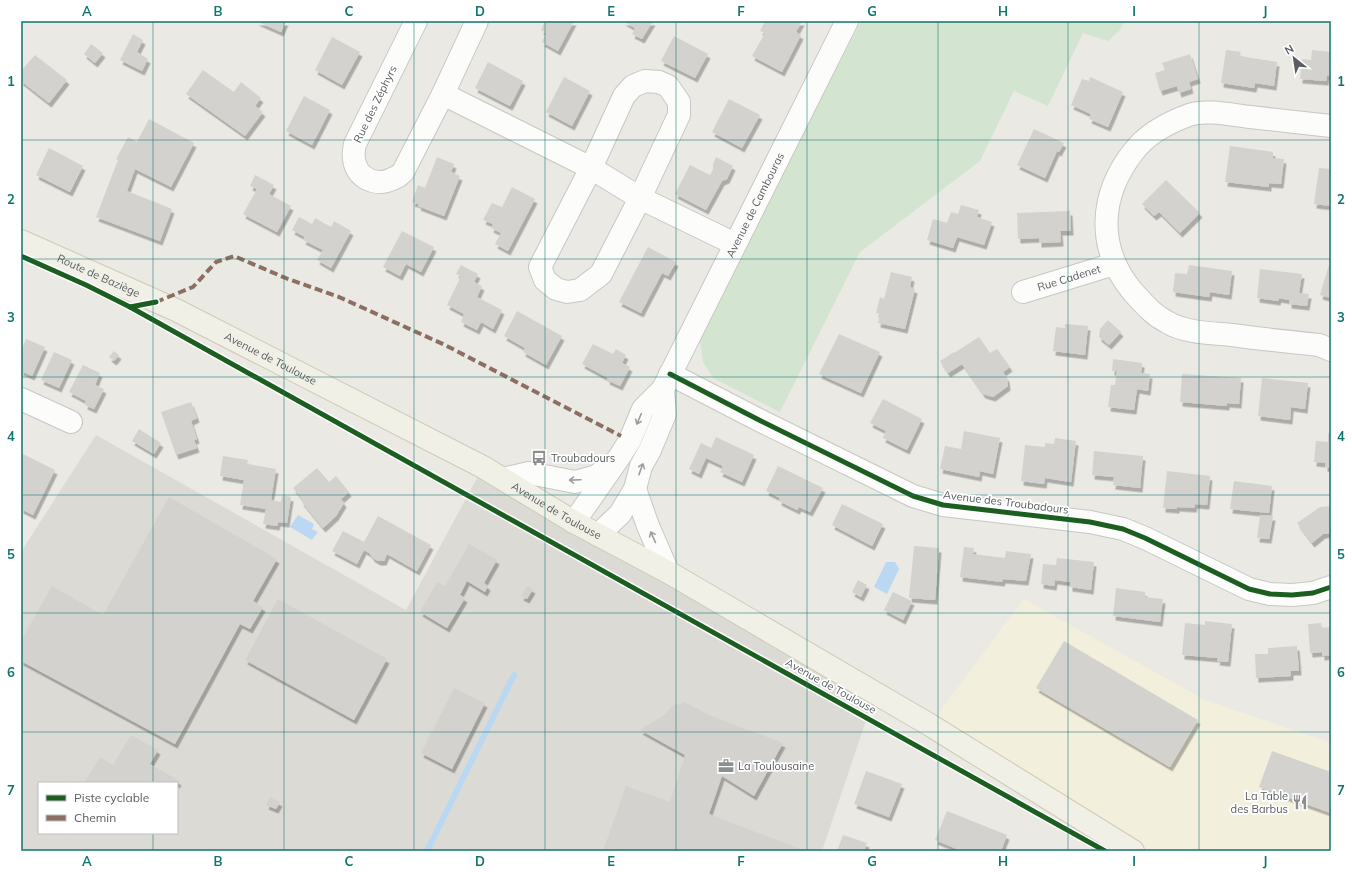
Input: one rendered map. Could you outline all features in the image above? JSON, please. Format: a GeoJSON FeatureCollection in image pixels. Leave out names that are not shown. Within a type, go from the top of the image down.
{"type":"FeatureCollection","features":[{"type":"Feature","properties":{"kind":"main road","name":"Route de Baziège"},"geometry":{"type":"LineString","coordinates":[[21,241],[176,310]]}},
{"type":"Feature","properties":{"kind":"main road","name":"Avenue de Toulouse"},"geometry":{"type":"LineString","coordinates":[[176,310],[460,455],[574,522],[668,572],[930,725],[1133,851]]}},
{"type":"Feature","properties":{"kind":"street","name":"Rue des Zéphyrs"},"geometry":{"type":"LineString","coordinates":[[416,21],[355,144],[354,160],[358,171],[365,178],[377,182],[391,180],[403,172],[443,94],[477,21]]}},
{"type":"Feature","properties":{"kind":"street","name":"Avenue de Cambouras"},"geometry":{"type":"LineString","coordinates":[[666,381],[847,21]]}},
{"type":"Feature","properties":{"kind":"street"},"geometry":{"type":"LineString","coordinates":[[645,81],[659,82],[668,86],[679,102],[679,115],[640,198],[601,274],[580,290],[567,292],[556,289],[545,280],[540,267],[591,168],[624,96],[634,86],[645,81]]}},
{"type":"Feature","properties":{"kind":"street"},"geometry":{"type":"LineString","coordinates":[[443,94],[591,168],[640,198],[735,244]]}},
{"type":"Feature","properties":{"kind":"street"},"geometry":{"type":"LineString","coordinates":[[1331,126],[1213,113],[1191,115],[1169,124],[1149,136],[1134,150],[1122,169],[1110,193],[1106,219],[1108,239],[1114,264],[1124,280],[1151,312],[1168,323],[1192,331],[1319,345],[1331,350]]}},
{"type":"Feature","properties":{"kind":"street","name":"Rue Cadenet"},"geometry":{"type":"LineString","coordinates":[[1023,292],[1114,264]]}},
{"type":"Feature","properties":{"kind":"street"},"geometry":{"type":"LineString","coordinates":[[574,522],[630,440],[643,408],[666,381]]}},
{"type":"Feature","properties":{"kind":"street"},"geometry":{"type":"LineString","coordinates":[[598,535],[620,514],[635,489],[641,466],[650,450],[665,414],[666,381]]}},
{"type":"Feature","properties":{"kind":"street","name":"Avenue des Troubadours"},"geometry":{"type":"LineString","coordinates":[[666,381],[759,420],[913,496],[943,505],[1090,522],[1123,529],[1145,538],[1249,589],[1270,594],[1313,592],[1331,587]]}},
{"type":"Feature","properties":{"kind":"street"},"geometry":{"type":"LineString","coordinates":[[21,399],[71,422]]}},
{"type":"Feature","properties":{"kind":"street"},"geometry":{"type":"LineString","coordinates":[[503,479],[530,473],[575,482],[598,476],[620,456]]}},
{"type":"Feature","properties":{"kind":"street"},"geometry":{"type":"LineString","coordinates":[[635,489],[648,526],[668,572]]}},
{"type":"Feature","properties":{"kind":"shaded area"},"geometry":{"type":"Polygon","coordinates":[[[96,435],[406,610],[483,467],[875,694],[822,851],[21,851],[21,552],[96,435]]]}},
{"type":"Feature","properties":{"kind":"shaded area"},"geometry":{"type":"Polygon","coordinates":[[[1024,599],[1205,700],[1331,743],[1331,851],[1133,851],[930,725],[1024,599]]]}},
{"type":"Feature","properties":{"kind":"green space"},"geometry":{"type":"Polygon","coordinates":[[[861,21],[1125,21],[1119,31],[1108,41],[1083,33],[1048,106],[1014,91],[980,161],[860,252],[780,412],[713,378],[703,362],[699,335],[861,21]]]}},
{"type":"Feature","properties":{"kind":"water"},"geometry":{"type":"Polygon","coordinates":[[[298,515],[314,524],[312,529],[318,532],[312,540],[290,527],[298,515]]]}},
{"type":"Feature","properties":{"kind":"water"},"geometry":{"type":"Polygon","coordinates":[[[886,562],[895,562],[899,569],[887,594],[874,587],[886,562]]]}},
{"type":"Feature","properties":{"kind":"building"},"geometry":{"type":"Polygon","coordinates":[[[256,21],[286,21],[281,32],[256,21]]]}},
{"type":"Feature","properties":{"kind":"building"},"geometry":{"type":"Polygon","coordinates":[[[545,21],[574,21],[558,51],[542,42],[546,33],[541,30],[545,21]]]}},
{"type":"Feature","properties":{"kind":"building"},"geometry":{"type":"Polygon","coordinates":[[[623,21],[653,21],[642,39],[632,34],[635,28],[623,21]]]}},
{"type":"Feature","properties":{"kind":"building"},"geometry":{"type":"Polygon","coordinates":[[[765,21],[802,21],[796,32],[801,35],[782,72],[752,56],[765,33],[760,31],[765,21]]]}},
{"type":"Feature","properties":{"kind":"building"},"geometry":{"type":"Polygon","coordinates":[[[133,34],[143,40],[137,52],[148,59],[142,71],[120,60],[133,34]]]}},
{"type":"Feature","properties":{"kind":"building"},"geometry":{"type":"Polygon","coordinates":[[[674,36],[708,54],[695,78],[661,61],[674,36]]]}},
{"type":"Feature","properties":{"kind":"building"},"geometry":{"type":"Polygon","coordinates":[[[332,37],[360,52],[342,85],[315,70],[332,37]]]}},
{"type":"Feature","properties":{"kind":"building"},"geometry":{"type":"Polygon","coordinates":[[[91,44],[103,53],[95,63],[84,54],[91,44]]]}},
{"type":"Feature","properties":{"kind":"building"},"geometry":{"type":"Polygon","coordinates":[[[1226,50],[1241,52],[1240,56],[1277,62],[1274,86],[1255,83],[1254,88],[1221,83],[1226,50]]]}},
{"type":"Feature","properties":{"kind":"building"},"geometry":{"type":"Polygon","coordinates":[[[1312,50],[1331,52],[1331,76],[1327,75],[1326,81],[1300,79],[1302,59],[1311,60],[1312,50]]]}},
{"type":"Feature","properties":{"kind":"building"},"geometry":{"type":"Polygon","coordinates":[[[1190,54],[1198,79],[1189,82],[1191,89],[1179,93],[1177,86],[1160,91],[1155,73],[1165,70],[1162,63],[1190,54]]]}},
{"type":"Feature","properties":{"kind":"building"},"geometry":{"type":"Polygon","coordinates":[[[35,55],[67,80],[49,103],[21,81],[21,71],[35,55]]]}},
{"type":"Feature","properties":{"kind":"building"},"geometry":{"type":"Polygon","coordinates":[[[488,62],[523,81],[510,106],[475,88],[488,62]]]}},
{"type":"Feature","properties":{"kind":"building"},"geometry":{"type":"Polygon","coordinates":[[[203,70],[234,92],[241,82],[261,98],[255,106],[263,112],[245,136],[186,94],[203,70]]]}},
{"type":"Feature","properties":{"kind":"building"},"geometry":{"type":"Polygon","coordinates":[[[564,77],[590,91],[572,126],[546,112],[564,77]]]}},
{"type":"Feature","properties":{"kind":"building"},"geometry":{"type":"Polygon","coordinates":[[[1090,77],[1123,92],[1108,127],[1089,119],[1091,114],[1071,105],[1082,79],[1089,81],[1090,77]]]}},
{"type":"Feature","properties":{"kind":"building"},"geometry":{"type":"Polygon","coordinates":[[[304,96],[330,110],[312,145],[286,131],[304,96]]]}},
{"type":"Feature","properties":{"kind":"building"},"geometry":{"type":"Polygon","coordinates":[[[729,99],[760,115],[742,148],[712,132],[729,99]]]}},
{"type":"Feature","properties":{"kind":"building"},"geometry":{"type":"Polygon","coordinates":[[[149,119],[194,143],[171,187],[135,169],[127,191],[172,209],[160,241],[96,217],[118,160],[116,159],[128,137],[137,142],[149,119]]]}},
{"type":"Feature","properties":{"kind":"building"},"geometry":{"type":"Polygon","coordinates":[[[1034,129],[1064,143],[1059,152],[1057,151],[1045,178],[1017,165],[1034,129]]]}},
{"type":"Feature","properties":{"kind":"building"},"geometry":{"type":"Polygon","coordinates":[[[1230,146],[1273,152],[1273,158],[1284,159],[1281,184],[1269,183],[1269,187],[1225,182],[1230,146]]]}},
{"type":"Feature","properties":{"kind":"building"},"geometry":{"type":"Polygon","coordinates":[[[49,148],[83,166],[70,192],[36,175],[49,148]]]}},
{"type":"Feature","properties":{"kind":"building"},"geometry":{"type":"Polygon","coordinates":[[[437,157],[454,164],[451,172],[460,176],[444,216],[418,206],[419,204],[412,202],[418,185],[425,188],[437,157]]]}},
{"type":"Feature","properties":{"kind":"building"},"geometry":{"type":"Polygon","coordinates":[[[716,157],[733,166],[727,179],[722,181],[706,210],[675,194],[690,165],[710,175],[716,157]]]}},
{"type":"Feature","properties":{"kind":"building"},"geometry":{"type":"Polygon","coordinates":[[[1319,168],[1331,169],[1331,206],[1314,204],[1319,168]]]}},
{"type":"Feature","properties":{"kind":"building"},"geometry":{"type":"Polygon","coordinates":[[[255,175],[274,185],[269,194],[291,206],[277,232],[243,214],[257,189],[250,186],[255,175]]]}},
{"type":"Feature","properties":{"kind":"building"},"geometry":{"type":"Polygon","coordinates":[[[1166,180],[1200,213],[1180,233],[1159,212],[1154,216],[1142,204],[1166,180]]]}},
{"type":"Feature","properties":{"kind":"building"},"geometry":{"type":"Polygon","coordinates":[[[512,187],[535,199],[508,251],[495,244],[501,233],[491,228],[493,224],[483,220],[492,203],[502,207],[512,187]]]}},
{"type":"Feature","properties":{"kind":"building"},"geometry":{"type":"Polygon","coordinates":[[[961,205],[979,210],[977,217],[992,222],[984,245],[957,237],[953,248],[927,240],[933,219],[947,223],[951,212],[958,214],[961,205]]]}},
{"type":"Feature","properties":{"kind":"building"},"geometry":{"type":"Polygon","coordinates":[[[1070,211],[1071,231],[1060,231],[1061,242],[1039,243],[1039,238],[1018,239],[1017,213],[1070,211]]]}},
{"type":"Feature","properties":{"kind":"building"},"geometry":{"type":"Polygon","coordinates":[[[299,217],[312,224],[315,218],[331,227],[334,221],[351,231],[331,268],[317,260],[323,250],[303,240],[305,237],[292,230],[299,217]]]}},
{"type":"Feature","properties":{"kind":"building"},"geometry":{"type":"Polygon","coordinates":[[[402,231],[434,247],[421,272],[406,264],[400,276],[383,267],[402,231]]]}},
{"type":"Feature","properties":{"kind":"building"},"geometry":{"type":"Polygon","coordinates":[[[648,247],[676,262],[668,276],[662,273],[641,313],[619,302],[648,247]]]}},
{"type":"Feature","properties":{"kind":"building"},"geometry":{"type":"Polygon","coordinates":[[[1331,258],[1331,298],[1320,295],[1331,258]]]}},
{"type":"Feature","properties":{"kind":"building"},"geometry":{"type":"Polygon","coordinates":[[[461,265],[478,274],[474,282],[482,286],[477,297],[502,310],[493,329],[481,322],[477,330],[461,322],[464,314],[447,305],[461,276],[456,274],[461,265]]]}},
{"type":"Feature","properties":{"kind":"building"},"geometry":{"type":"Polygon","coordinates":[[[1189,265],[1232,271],[1229,295],[1210,292],[1209,297],[1173,292],[1175,273],[1187,274],[1189,265]]]}},
{"type":"Feature","properties":{"kind":"building"},"geometry":{"type":"Polygon","coordinates":[[[1260,269],[1302,274],[1299,293],[1309,294],[1307,306],[1289,304],[1289,300],[1279,298],[1278,301],[1257,298],[1260,269]]]}},
{"type":"Feature","properties":{"kind":"building"},"geometry":{"type":"Polygon","coordinates":[[[891,272],[912,277],[910,287],[915,289],[905,329],[878,323],[880,314],[876,313],[880,297],[884,299],[891,272]]]}},
{"type":"Feature","properties":{"kind":"building"},"geometry":{"type":"Polygon","coordinates":[[[517,311],[562,336],[546,365],[523,352],[525,348],[504,336],[517,311]]]}},
{"type":"Feature","properties":{"kind":"building"},"geometry":{"type":"Polygon","coordinates":[[[1108,320],[1121,332],[1109,345],[1099,337],[1100,329],[1108,320]]]}},
{"type":"Feature","properties":{"kind":"building"},"geometry":{"type":"Polygon","coordinates":[[[1065,324],[1088,326],[1085,355],[1053,351],[1056,327],[1065,328],[1065,324]]]}},
{"type":"Feature","properties":{"kind":"building"},"geometry":{"type":"Polygon","coordinates":[[[839,334],[880,352],[861,393],[819,374],[839,334]]]}},
{"type":"Feature","properties":{"kind":"building"},"geometry":{"type":"Polygon","coordinates":[[[979,337],[990,353],[997,349],[1010,367],[1003,372],[1007,378],[1008,386],[993,397],[983,394],[962,364],[948,373],[940,361],[979,337]]]}},
{"type":"Feature","properties":{"kind":"building"},"geometry":{"type":"Polygon","coordinates":[[[26,339],[45,347],[32,376],[21,371],[21,351],[26,339]]]}},
{"type":"Feature","properties":{"kind":"building"},"geometry":{"type":"Polygon","coordinates":[[[593,344],[613,354],[616,349],[626,355],[622,363],[630,367],[620,386],[607,380],[608,378],[582,364],[593,344]]]}},
{"type":"Feature","properties":{"kind":"building"},"geometry":{"type":"Polygon","coordinates":[[[114,351],[119,355],[114,361],[109,357],[114,351]]]}},
{"type":"Feature","properties":{"kind":"building"},"geometry":{"type":"Polygon","coordinates":[[[54,352],[72,360],[59,388],[41,380],[54,352]]]}},
{"type":"Feature","properties":{"kind":"building"},"geometry":{"type":"Polygon","coordinates":[[[1113,359],[1142,363],[1141,373],[1150,374],[1148,391],[1137,389],[1134,410],[1108,407],[1111,385],[1115,385],[1117,371],[1112,371],[1113,359]]]}},
{"type":"Feature","properties":{"kind":"building"},"geometry":{"type":"Polygon","coordinates":[[[83,365],[100,373],[95,385],[104,389],[94,409],[85,405],[86,401],[69,392],[83,365]]]}},
{"type":"Feature","properties":{"kind":"building"},"geometry":{"type":"Polygon","coordinates":[[[1182,374],[1241,378],[1239,404],[1227,403],[1227,406],[1180,402],[1182,374]]]}},
{"type":"Feature","properties":{"kind":"building"},"geometry":{"type":"Polygon","coordinates":[[[1262,378],[1308,383],[1305,409],[1291,407],[1290,420],[1258,416],[1262,378]]]}},
{"type":"Feature","properties":{"kind":"building"},"geometry":{"type":"Polygon","coordinates":[[[883,399],[922,419],[907,450],[883,438],[886,431],[870,423],[883,399]]]}},
{"type":"Feature","properties":{"kind":"building"},"geometry":{"type":"Polygon","coordinates":[[[191,402],[197,418],[191,421],[197,439],[194,440],[197,448],[176,455],[161,412],[191,402]]]}},
{"type":"Feature","properties":{"kind":"building"},"geometry":{"type":"Polygon","coordinates":[[[139,429],[161,443],[154,454],[132,441],[139,429]]]}},
{"type":"Feature","properties":{"kind":"building"},"geometry":{"type":"Polygon","coordinates":[[[964,431],[1000,438],[993,474],[980,471],[979,477],[940,469],[945,446],[961,449],[964,431]]]}},
{"type":"Feature","properties":{"kind":"building"},"geometry":{"type":"Polygon","coordinates":[[[1331,431],[1331,468],[1325,467],[1325,463],[1314,462],[1316,441],[1328,442],[1328,434],[1331,431]]]}},
{"type":"Feature","properties":{"kind":"building"},"geometry":{"type":"Polygon","coordinates":[[[716,437],[754,455],[742,482],[720,472],[723,466],[706,458],[699,474],[689,469],[701,443],[711,448],[716,437]]]}},
{"type":"Feature","properties":{"kind":"building"},"geometry":{"type":"Polygon","coordinates":[[[1055,438],[1076,441],[1071,482],[1045,478],[1044,484],[1021,481],[1025,445],[1045,447],[1045,443],[1054,444],[1055,438]]]}},
{"type":"Feature","properties":{"kind":"building"},"geometry":{"type":"Polygon","coordinates":[[[1094,451],[1143,456],[1140,488],[1113,485],[1114,477],[1092,475],[1094,451]]]}},
{"type":"Feature","properties":{"kind":"building"},"geometry":{"type":"Polygon","coordinates":[[[21,453],[55,470],[33,515],[21,509],[21,453]]]}},
{"type":"Feature","properties":{"kind":"building"},"geometry":{"type":"Polygon","coordinates":[[[223,456],[248,460],[247,464],[276,469],[271,500],[281,502],[282,495],[291,497],[287,523],[278,522],[277,526],[263,524],[266,509],[240,505],[244,480],[220,476],[223,456]]]}},
{"type":"Feature","properties":{"kind":"building"},"geometry":{"type":"Polygon","coordinates":[[[778,466],[823,488],[810,512],[799,507],[797,510],[779,501],[780,498],[766,491],[778,466]]]}},
{"type":"Feature","properties":{"kind":"building"},"geometry":{"type":"Polygon","coordinates":[[[317,468],[329,482],[336,476],[349,492],[341,499],[344,503],[336,516],[323,528],[301,501],[303,500],[293,488],[317,468]]]}},
{"type":"Feature","properties":{"kind":"building"},"geometry":{"type":"Polygon","coordinates":[[[1167,471],[1210,476],[1207,505],[1195,504],[1194,508],[1163,508],[1167,471]]]}},
{"type":"Feature","properties":{"kind":"building"},"geometry":{"type":"Polygon","coordinates":[[[1234,481],[1272,486],[1269,513],[1230,509],[1234,481]]]}},
{"type":"Feature","properties":{"kind":"building"},"geometry":{"type":"Polygon","coordinates":[[[169,497],[277,559],[253,601],[263,607],[250,629],[240,624],[175,744],[21,661],[21,641],[52,586],[103,615],[169,497]]]}},
{"type":"Feature","properties":{"kind":"building"},"geometry":{"type":"Polygon","coordinates":[[[842,504],[883,524],[872,546],[832,525],[842,504]]]}},
{"type":"Feature","properties":{"kind":"building"},"geometry":{"type":"Polygon","coordinates":[[[1331,506],[1331,533],[1323,534],[1312,543],[1297,523],[1320,507],[1331,506]]]}},
{"type":"Feature","properties":{"kind":"building"},"geometry":{"type":"Polygon","coordinates":[[[1260,515],[1273,516],[1269,539],[1257,538],[1260,515]]]}},
{"type":"Feature","properties":{"kind":"building"},"geometry":{"type":"Polygon","coordinates":[[[378,516],[431,545],[417,571],[387,554],[384,561],[378,561],[364,550],[357,564],[332,551],[343,531],[364,542],[378,516]]]}},
{"type":"Feature","properties":{"kind":"building"},"geometry":{"type":"Polygon","coordinates":[[[469,544],[497,560],[484,583],[488,586],[485,592],[467,581],[460,595],[465,598],[447,628],[420,612],[437,582],[445,586],[469,544]]]}},
{"type":"Feature","properties":{"kind":"building"},"geometry":{"type":"Polygon","coordinates":[[[914,546],[939,548],[935,600],[909,598],[914,546]]]}},
{"type":"Feature","properties":{"kind":"building"},"geometry":{"type":"Polygon","coordinates":[[[964,547],[974,548],[973,554],[1005,558],[1006,551],[1031,554],[1026,581],[1003,579],[1002,582],[960,577],[964,547]]]}},
{"type":"Feature","properties":{"kind":"building"},"geometry":{"type":"Polygon","coordinates":[[[1057,558],[1094,562],[1091,590],[1070,587],[1070,582],[1055,580],[1054,586],[1041,584],[1043,564],[1056,565],[1057,558]]]}},
{"type":"Feature","properties":{"kind":"building"},"geometry":{"type":"Polygon","coordinates":[[[858,580],[867,585],[861,597],[852,592],[858,580]]]}},
{"type":"Feature","properties":{"kind":"building"},"geometry":{"type":"Polygon","coordinates":[[[527,586],[533,589],[527,599],[521,596],[527,586]]]}},
{"type":"Feature","properties":{"kind":"building"},"geometry":{"type":"Polygon","coordinates":[[[1116,588],[1145,592],[1145,597],[1163,599],[1160,622],[1113,616],[1116,588]]]}},
{"type":"Feature","properties":{"kind":"building"},"geometry":{"type":"Polygon","coordinates":[[[893,592],[912,601],[903,620],[884,610],[893,592]]]}},
{"type":"Feature","properties":{"kind":"building"},"geometry":{"type":"Polygon","coordinates":[[[278,599],[387,659],[354,720],[245,660],[278,599]]]}},
{"type":"Feature","properties":{"kind":"building"},"geometry":{"type":"Polygon","coordinates":[[[1205,621],[1232,624],[1228,662],[1217,661],[1218,658],[1182,655],[1185,623],[1205,625],[1205,621]]]}},
{"type":"Feature","properties":{"kind":"building"},"geometry":{"type":"Polygon","coordinates":[[[1321,623],[1322,628],[1331,627],[1331,655],[1322,656],[1322,652],[1310,653],[1308,624],[1321,623]]]}},
{"type":"Feature","properties":{"kind":"building"},"geometry":{"type":"Polygon","coordinates":[[[1064,641],[1198,720],[1170,767],[1036,688],[1064,641]]]}},
{"type":"Feature","properties":{"kind":"building"},"geometry":{"type":"Polygon","coordinates":[[[1297,646],[1299,671],[1291,671],[1291,676],[1256,678],[1255,654],[1268,654],[1268,648],[1297,646]]]}},
{"type":"Feature","properties":{"kind":"building"},"geometry":{"type":"Polygon","coordinates":[[[454,688],[485,703],[452,769],[421,753],[454,688]]]}},
{"type":"Feature","properties":{"kind":"building","name":"La Toulousaine"},"geometry":{"type":"Polygon","coordinates":[[[683,701],[709,715],[783,743],[754,796],[722,776],[709,814],[800,849],[799,851],[603,851],[626,786],[670,802],[685,755],[640,730],[664,715],[675,704],[681,705],[683,701]]]}},
{"type":"Feature","properties":{"kind":"building"},"geometry":{"type":"Polygon","coordinates":[[[131,735],[158,750],[150,764],[179,781],[178,783],[85,782],[100,757],[113,765],[131,735]]]}},
{"type":"Feature","properties":{"kind":"building"},"geometry":{"type":"Polygon","coordinates":[[[1272,751],[1331,772],[1331,813],[1259,787],[1272,751]]]}},
{"type":"Feature","properties":{"kind":"building"},"geometry":{"type":"Polygon","coordinates":[[[866,771],[902,784],[889,817],[854,804],[866,771]]]}},
{"type":"Feature","properties":{"kind":"building"},"geometry":{"type":"Polygon","coordinates":[[[270,797],[280,802],[276,809],[266,805],[270,797]]]}},
{"type":"Feature","properties":{"kind":"building"},"geometry":{"type":"Polygon","coordinates":[[[947,811],[1007,835],[1001,851],[962,851],[935,840],[947,811]]]}},
{"type":"Feature","properties":{"kind":"building"},"geometry":{"type":"Polygon","coordinates":[[[843,835],[867,843],[864,851],[837,851],[843,835]]]}},
{"type":"Feature","properties":{"kind":"waterway"},"geometry":{"type":"LineString","coordinates":[[427,851],[514,675]]}},
{"type":"Feature","properties":{"kind":"marked path"},"geometry":{"type":"LineString","coordinates":[[156,302],[193,287],[216,262],[234,256],[288,279],[339,297],[445,345],[621,436]]}},
{"type":"Feature","properties":{"kind":"cycle path"},"geometry":{"type":"LineString","coordinates":[[21,256],[86,285],[130,307],[156,302]]}},
{"type":"Feature","properties":{"kind":"cycle path"},"geometry":{"type":"LineString","coordinates":[[130,307],[1105,851]]}},
{"type":"Feature","properties":{"kind":"cycle path"},"geometry":{"type":"LineString","coordinates":[[670,374],[913,496],[943,505],[1090,522],[1123,529],[1145,538],[1249,589],[1270,594],[1292,595],[1313,593],[1331,587]]}},
{"type":"Feature","properties":{"kind":"place","name":"Troubadours"},"geometry":{"type":"Point","coordinates":[539,458]}},
{"type":"Feature","properties":{"kind":"place","name":"La Toulousaine"},"geometry":{"type":"Point","coordinates":[726,766]}},
{"type":"Feature","properties":{"kind":"place","name":"La Table des Barbus"},"geometry":{"type":"Point","coordinates":[1300,802]}}]}
